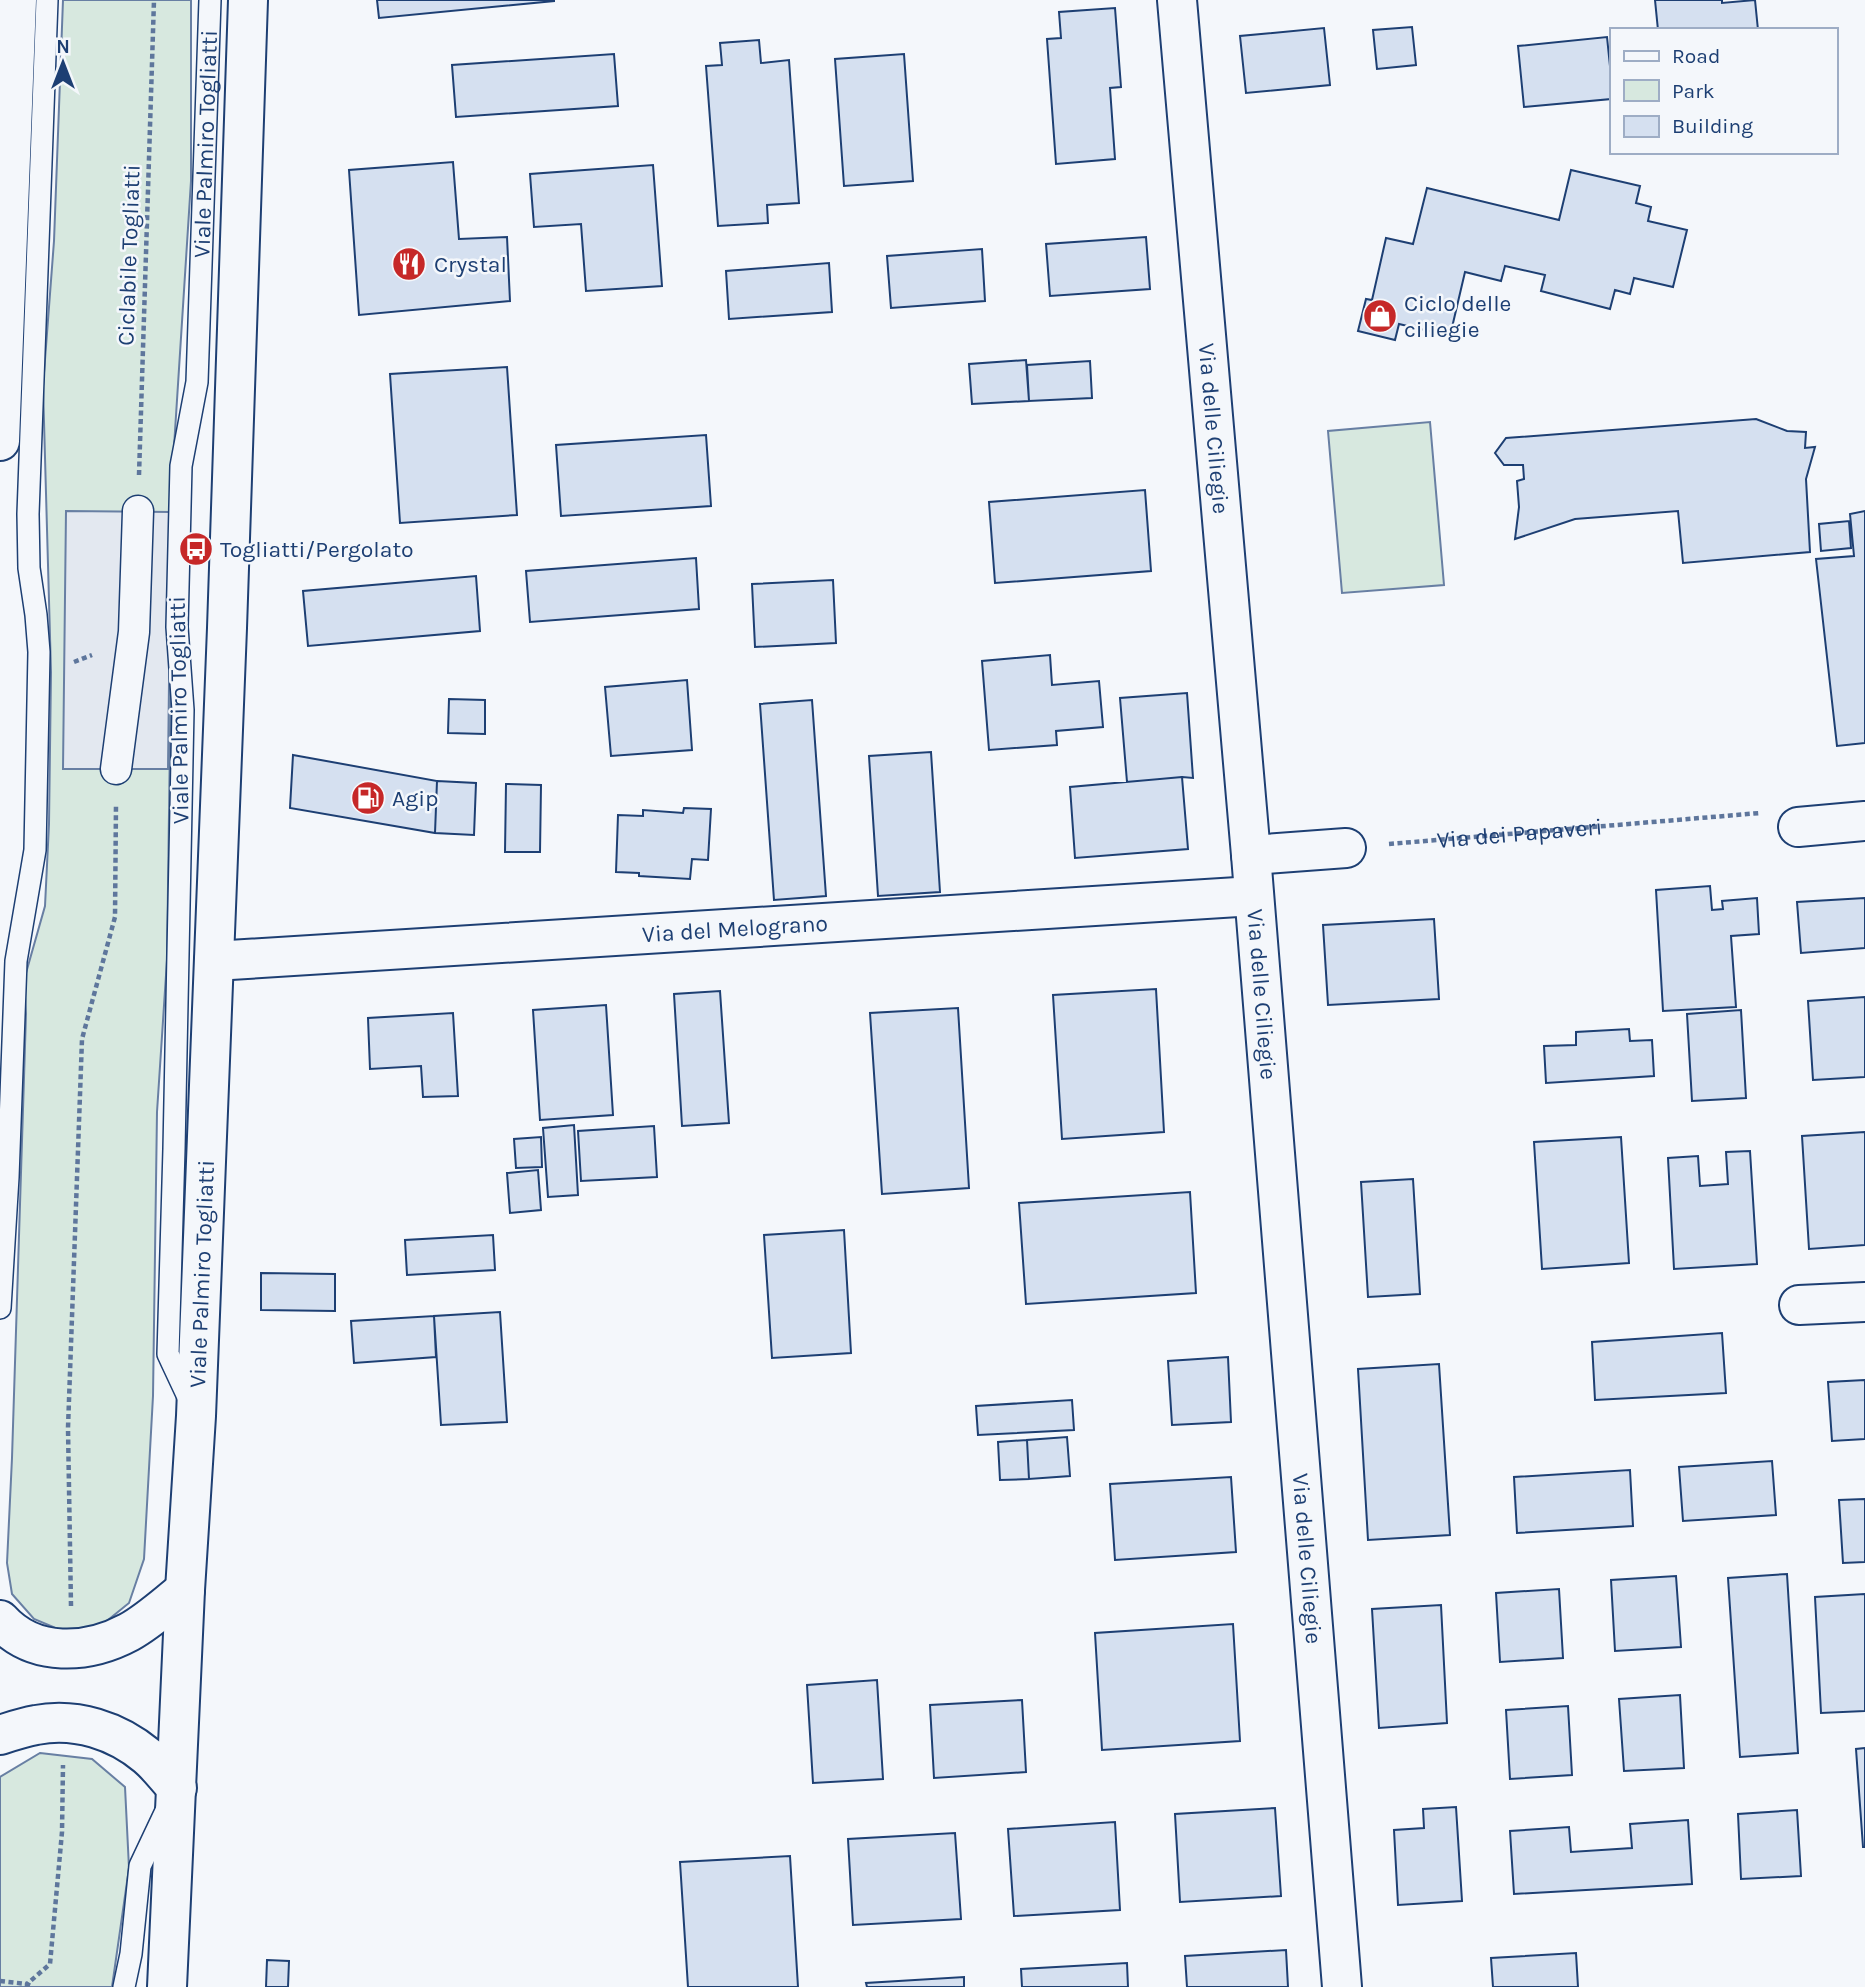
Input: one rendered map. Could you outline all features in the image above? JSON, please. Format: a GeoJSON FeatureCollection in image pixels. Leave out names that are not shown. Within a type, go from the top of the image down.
{"type":"FeatureCollection","features":[{"type":"Feature","properties":{"kind":"street"},"geometry":{"type":"LineString","coordinates":[[0,441],[17,0]]}},
{"type":"Feature","properties":{"kind":"street","name":"Viale Palmiro Togliatti"},"geometry":{"type":"LineString","coordinates":[[167,1987],[185,1590],[196,1416],[248,0]]}},
{"type":"Feature","properties":{"kind":"street","name":"Via delle Ciliegie"},"geometry":{"type":"LineString","coordinates":[[1178,0],[1251,855],[1342,1987]]}},
{"type":"Feature","properties":{"kind":"street"},"geometry":{"type":"LineString","coordinates":[[116,769],[134,632],[138,511]]}},
{"type":"Feature","properties":{"kind":"street"},"geometry":{"type":"LineString","coordinates":[[1798,827],[1865,821]]}},
{"type":"Feature","properties":{"kind":"street"},"geometry":{"type":"LineString","coordinates":[[1251,855],[1346,848]]}},
{"type":"Feature","properties":{"kind":"street","name":"Via del Melograno"},"geometry":{"type":"LineString","coordinates":[[214,961],[1254,896]]}},
{"type":"Feature","properties":{"kind":"street"},"geometry":{"type":"LineString","coordinates":[[1799,1306],[1865,1302]]}},
{"type":"Feature","properties":{"kind":"street"},"geometry":{"type":"LineString","coordinates":[[0,1620],[6,1628],[24,1640],[50,1648],[104,1644],[132,1630],[185,1590]]}},
{"type":"Feature","properties":{"kind":"street"},"geometry":{"type":"LineString","coordinates":[[0,1735],[39,1724],[64,1723],[95,1727],[112,1734],[149,1757],[177,1788]]}},
{"type":"Feature","properties":{"kind":"lane"},"geometry":{"type":"LineString","coordinates":[[0,1308],[16,961],[35,837],[39,652],[29,568],[28,514],[47,0]]}},
{"type":"Feature","properties":{"kind":"lane","name":"Viale Palmiro Togliatti"},"geometry":{"type":"LineString","coordinates":[[196,1416],[168,1354],[183,710],[177,627],[180,466],[197,383],[210,0]]}},
{"type":"Feature","properties":{"kind":"lane","name":"Viale Palmiro Togliatti"},"geometry":{"type":"LineString","coordinates":[[124,1987],[131,1954],[140,1867],[177,1788]]}},
{"type":"Feature","properties":{"kind":"path","name":"Ciclabile Togliatti"},"geometry":{"type":"LineString","coordinates":[[138,511],[154,0]]}},
{"type":"Feature","properties":{"kind":"path"},"geometry":{"type":"LineString","coordinates":[[72,1617],[68,1428],[82,1039],[115,917],[116,769]]}},
{"type":"Feature","properties":{"kind":"path","name":"Via dei Papaveri"},"geometry":{"type":"LineString","coordinates":[[1346,848],[1762,813]]}},
{"type":"Feature","properties":{"kind":"path"},"geometry":{"type":"LineString","coordinates":[[0,1981],[29,1986],[50,1964],[62,1832],[63,1755]]}},
{"type":"Feature","properties":{"kind":"green space"},"geometry":{"type":"Polygon","coordinates":[[[63,0],[191,0],[191,181],[174,447],[167,960],[157,1112],[153,1396],[144,1559],[129,1603],[103,1624],[65,1632],[34,1619],[12,1594],[7,1563],[26,1014],[24,980],[45,906],[49,824],[51,672],[43,386],[54,241],[63,0]]]}},
{"type":"Feature","properties":{"kind":"green space"},"geometry":{"type":"Polygon","coordinates":[[[1430,422],[1444,585],[1342,593],[1328,431],[1430,422]]]}},
{"type":"Feature","properties":{"kind":"green space"},"geometry":{"type":"Polygon","coordinates":[[[40,1753],[92,1759],[125,1787],[129,1868],[112,1987],[0,1987],[0,1777],[40,1753]]]}},
{"type":"Feature","properties":{"kind":"shaded area"},"geometry":{"type":"Polygon","coordinates":[[[66,511],[171,512],[168,769],[63,769],[66,511]]]}},
{"type":"Feature","properties":{"kind":"building"},"geometry":{"type":"Polygon","coordinates":[[[377,0],[554,0],[554,1],[379,18],[377,0]]]}},
{"type":"Feature","properties":{"kind":"building"},"geometry":{"type":"Polygon","coordinates":[[[1655,0],[1722,0],[1722,3],[1755,0],[1758,28],[1658,28],[1655,0]]]}},
{"type":"Feature","properties":{"kind":"building"},"geometry":{"type":"Polygon","coordinates":[[[1115,8],[1121,87],[1110,88],[1115,159],[1056,164],[1047,39],[1061,38],[1059,12],[1115,8]]]}},
{"type":"Feature","properties":{"kind":"building"},"geometry":{"type":"Polygon","coordinates":[[[1412,27],[1416,65],[1377,69],[1373,30],[1412,27]]]}},
{"type":"Feature","properties":{"kind":"building"},"geometry":{"type":"Polygon","coordinates":[[[1324,28],[1330,85],[1246,93],[1240,36],[1324,28]]]}},
{"type":"Feature","properties":{"kind":"building"},"geometry":{"type":"Polygon","coordinates":[[[1607,37],[1610,99],[1524,107],[1518,46],[1607,37]]]}},
{"type":"Feature","properties":{"kind":"building"},"geometry":{"type":"Polygon","coordinates":[[[759,40],[761,63],[789,60],[799,203],[767,205],[768,223],[718,226],[706,66],[722,65],[720,43],[759,40]]]}},
{"type":"Feature","properties":{"kind":"building"},"geometry":{"type":"Polygon","coordinates":[[[614,54],[618,106],[456,117],[452,65],[614,54]]]}},
{"type":"Feature","properties":{"kind":"building"},"geometry":{"type":"Polygon","coordinates":[[[904,54],[913,181],[844,186],[835,59],[904,54]]]}},
{"type":"Feature","properties":{"kind":"building"},"geometry":{"type":"Polygon","coordinates":[[[453,162],[459,239],[507,237],[510,301],[359,315],[349,170],[453,162]]]}},
{"type":"Feature","properties":{"kind":"building"},"geometry":{"type":"Polygon","coordinates":[[[653,165],[662,286],[586,291],[581,224],[534,227],[530,174],[653,165]]]}},
{"type":"Feature","properties":{"kind":"building"},"geometry":{"type":"Polygon","coordinates":[[[1571,170],[1640,186],[1636,203],[1651,207],[1648,221],[1687,230],[1673,287],[1634,278],[1630,294],[1615,290],[1610,309],[1541,291],[1545,275],[1505,266],[1501,281],[1465,272],[1450,336],[1399,324],[1395,340],[1358,331],[1366,299],[1372,300],[1386,238],[1413,244],[1427,188],[1559,220],[1571,170]]]}},
{"type":"Feature","properties":{"kind":"building"},"geometry":{"type":"Polygon","coordinates":[[[1146,237],[1150,289],[1050,296],[1046,244],[1146,237]]]}},
{"type":"Feature","properties":{"kind":"building"},"geometry":{"type":"Polygon","coordinates":[[[982,249],[985,301],[891,308],[887,256],[982,249]]]}},
{"type":"Feature","properties":{"kind":"building"},"geometry":{"type":"Polygon","coordinates":[[[829,263],[832,312],[729,319],[726,271],[829,263]]]}},
{"type":"Feature","properties":{"kind":"building"},"geometry":{"type":"Polygon","coordinates":[[[1026,360],[1029,401],[972,404],[969,364],[1026,360]]]}},
{"type":"Feature","properties":{"kind":"building"},"geometry":{"type":"Polygon","coordinates":[[[1090,361],[1092,398],[1029,401],[1027,365],[1090,361]]]}},
{"type":"Feature","properties":{"kind":"building"},"geometry":{"type":"Polygon","coordinates":[[[507,367],[517,515],[400,523],[390,374],[507,367]]]}},
{"type":"Feature","properties":{"kind":"building"},"geometry":{"type":"Polygon","coordinates":[[[1756,419],[1787,431],[1806,432],[1805,448],[1815,447],[1806,479],[1810,552],[1683,563],[1678,511],[1575,519],[1515,539],[1519,507],[1517,481],[1524,479],[1523,465],[1504,465],[1495,453],[1506,438],[1756,419]]]}},
{"type":"Feature","properties":{"kind":"building"},"geometry":{"type":"Polygon","coordinates":[[[706,435],[711,506],[561,516],[556,445],[706,435]]]}},
{"type":"Feature","properties":{"kind":"building"},"geometry":{"type":"Polygon","coordinates":[[[1145,490],[1151,571],[995,583],[989,502],[1145,490]]]}},
{"type":"Feature","properties":{"kind":"building"},"geometry":{"type":"Polygon","coordinates":[[[1865,511],[1865,743],[1837,746],[1816,559],[1854,556],[1850,514],[1865,511]]]}},
{"type":"Feature","properties":{"kind":"building"},"geometry":{"type":"Polygon","coordinates":[[[1849,521],[1851,548],[1821,551],[1819,524],[1849,521]]]}},
{"type":"Feature","properties":{"kind":"building"},"geometry":{"type":"Polygon","coordinates":[[[696,558],[699,609],[530,622],[526,571],[696,558]]]}},
{"type":"Feature","properties":{"kind":"building"},"geometry":{"type":"Polygon","coordinates":[[[476,576],[480,631],[308,646],[303,591],[476,576]]]}},
{"type":"Feature","properties":{"kind":"building"},"geometry":{"type":"Polygon","coordinates":[[[833,580],[836,643],[755,647],[752,584],[833,580]]]}},
{"type":"Feature","properties":{"kind":"building"},"geometry":{"type":"Polygon","coordinates":[[[1050,655],[1052,685],[1099,681],[1103,727],[1056,731],[1057,745],[989,750],[982,661],[1050,655]]]}},
{"type":"Feature","properties":{"kind":"building"},"geometry":{"type":"Polygon","coordinates":[[[687,680],[692,750],[611,756],[605,687],[687,680]]]}},
{"type":"Feature","properties":{"kind":"building"},"geometry":{"type":"Polygon","coordinates":[[[1187,693],[1193,778],[1127,782],[1120,698],[1187,693]]]}},
{"type":"Feature","properties":{"kind":"building"},"geometry":{"type":"Polygon","coordinates":[[[449,699],[485,700],[485,734],[448,733],[449,699]]]}},
{"type":"Feature","properties":{"kind":"building"},"geometry":{"type":"Polygon","coordinates":[[[812,700],[826,896],[774,900],[760,704],[812,700]]]}},
{"type":"Feature","properties":{"kind":"building"},"geometry":{"type":"Polygon","coordinates":[[[931,752],[940,892],[878,896],[869,756],[931,752]]]}},
{"type":"Feature","properties":{"kind":"building"},"geometry":{"type":"Polygon","coordinates":[[[293,755],[437,781],[435,833],[290,808],[293,755]]]}},
{"type":"Feature","properties":{"kind":"building"},"geometry":{"type":"Polygon","coordinates":[[[1182,777],[1188,849],[1075,858],[1070,787],[1182,777]]]}},
{"type":"Feature","properties":{"kind":"building"},"geometry":{"type":"Polygon","coordinates":[[[437,781],[476,783],[474,835],[435,833],[437,781]]]}},
{"type":"Feature","properties":{"kind":"building"},"geometry":{"type":"Polygon","coordinates":[[[506,784],[541,785],[540,852],[505,852],[506,784]]]}},
{"type":"Feature","properties":{"kind":"building"},"geometry":{"type":"Polygon","coordinates":[[[684,808],[711,809],[708,860],[692,859],[690,879],[616,872],[618,815],[643,816],[643,810],[683,813],[684,808]]]}},
{"type":"Feature","properties":{"kind":"building"},"geometry":{"type":"Polygon","coordinates":[[[1710,886],[1712,910],[1723,909],[1722,901],[1757,898],[1759,934],[1731,936],[1736,1007],[1663,1011],[1656,890],[1710,886]]]}},
{"type":"Feature","properties":{"kind":"building"},"geometry":{"type":"Polygon","coordinates":[[[1865,898],[1865,948],[1801,953],[1797,902],[1865,898]]]}},
{"type":"Feature","properties":{"kind":"building"},"geometry":{"type":"Polygon","coordinates":[[[1434,919],[1439,999],[1328,1005],[1323,925],[1434,919]]]}},
{"type":"Feature","properties":{"kind":"building"},"geometry":{"type":"Polygon","coordinates":[[[1156,989],[1164,1132],[1062,1139],[1053,995],[1156,989]]]}},
{"type":"Feature","properties":{"kind":"building"},"geometry":{"type":"Polygon","coordinates":[[[720,991],[729,1123],[682,1126],[674,994],[720,991]]]}},
{"type":"Feature","properties":{"kind":"building"},"geometry":{"type":"Polygon","coordinates":[[[1865,997],[1865,1077],[1813,1080],[1808,1001],[1865,997]]]}},
{"type":"Feature","properties":{"kind":"building"},"geometry":{"type":"Polygon","coordinates":[[[606,1005],[613,1115],[540,1120],[533,1010],[606,1005]]]}},
{"type":"Feature","properties":{"kind":"building"},"geometry":{"type":"Polygon","coordinates":[[[958,1008],[969,1188],[882,1194],[870,1013],[958,1008]]]}},
{"type":"Feature","properties":{"kind":"building"},"geometry":{"type":"Polygon","coordinates":[[[1741,1010],[1746,1098],[1692,1101],[1687,1014],[1741,1010]]]}},
{"type":"Feature","properties":{"kind":"building"},"geometry":{"type":"Polygon","coordinates":[[[453,1013],[458,1096],[423,1097],[421,1066],[370,1069],[368,1018],[453,1013]]]}},
{"type":"Feature","properties":{"kind":"building"},"geometry":{"type":"Polygon","coordinates":[[[1629,1029],[1630,1041],[1652,1040],[1654,1076],[1546,1083],[1544,1046],[1576,1045],[1576,1032],[1629,1029]]]}},
{"type":"Feature","properties":{"kind":"building"},"geometry":{"type":"Polygon","coordinates":[[[574,1125],[578,1195],[548,1197],[543,1128],[574,1125]]]}},
{"type":"Feature","properties":{"kind":"building"},"geometry":{"type":"Polygon","coordinates":[[[654,1126],[657,1177],[581,1181],[578,1131],[654,1126]]]}},
{"type":"Feature","properties":{"kind":"building"},"geometry":{"type":"Polygon","coordinates":[[[1865,1132],[1865,1245],[1809,1249],[1802,1136],[1865,1132]]]}},
{"type":"Feature","properties":{"kind":"building"},"geometry":{"type":"Polygon","coordinates":[[[541,1137],[542,1167],[516,1168],[514,1139],[541,1137]]]}},
{"type":"Feature","properties":{"kind":"building"},"geometry":{"type":"Polygon","coordinates":[[[1621,1137],[1629,1263],[1542,1269],[1534,1142],[1621,1137]]]}},
{"type":"Feature","properties":{"kind":"building"},"geometry":{"type":"Polygon","coordinates":[[[1750,1151],[1757,1264],[1674,1269],[1668,1158],[1698,1156],[1700,1186],[1728,1184],[1726,1152],[1750,1151]]]}},
{"type":"Feature","properties":{"kind":"building"},"geometry":{"type":"Polygon","coordinates":[[[538,1170],[541,1210],[510,1213],[507,1173],[538,1170]]]}},
{"type":"Feature","properties":{"kind":"building"},"geometry":{"type":"Polygon","coordinates":[[[1413,1179],[1420,1294],[1368,1297],[1361,1182],[1413,1179]]]}},
{"type":"Feature","properties":{"kind":"building"},"geometry":{"type":"Polygon","coordinates":[[[1190,1192],[1196,1293],[1026,1304],[1019,1203],[1190,1192]]]}},
{"type":"Feature","properties":{"kind":"building"},"geometry":{"type":"Polygon","coordinates":[[[844,1230],[851,1353],[772,1358],[764,1235],[844,1230]]]}},
{"type":"Feature","properties":{"kind":"building"},"geometry":{"type":"Polygon","coordinates":[[[493,1235],[495,1270],[407,1275],[405,1240],[493,1235]]]}},
{"type":"Feature","properties":{"kind":"building"},"geometry":{"type":"Polygon","coordinates":[[[261,1273],[335,1274],[335,1311],[261,1310],[261,1273]]]}},
{"type":"Feature","properties":{"kind":"building"},"geometry":{"type":"Polygon","coordinates":[[[500,1312],[507,1422],[441,1425],[434,1316],[500,1312]]]}},
{"type":"Feature","properties":{"kind":"building"},"geometry":{"type":"Polygon","coordinates":[[[434,1316],[436,1357],[354,1363],[351,1321],[434,1316]]]}},
{"type":"Feature","properties":{"kind":"building"},"geometry":{"type":"Polygon","coordinates":[[[1722,1333],[1726,1393],[1595,1400],[1592,1342],[1722,1333]]]}},
{"type":"Feature","properties":{"kind":"building"},"geometry":{"type":"Polygon","coordinates":[[[1228,1357],[1231,1422],[1172,1425],[1168,1361],[1228,1357]]]}},
{"type":"Feature","properties":{"kind":"building"},"geometry":{"type":"Polygon","coordinates":[[[1439,1364],[1450,1535],[1368,1540],[1358,1369],[1439,1364]]]}},
{"type":"Feature","properties":{"kind":"building"},"geometry":{"type":"Polygon","coordinates":[[[1865,1380],[1865,1439],[1832,1441],[1828,1382],[1865,1380]]]}},
{"type":"Feature","properties":{"kind":"building"},"geometry":{"type":"Polygon","coordinates":[[[1072,1400],[1074,1430],[978,1435],[976,1406],[1072,1400]]]}},
{"type":"Feature","properties":{"kind":"building"},"geometry":{"type":"Polygon","coordinates":[[[1067,1437],[1070,1476],[1029,1479],[1027,1440],[1067,1437]]]}},
{"type":"Feature","properties":{"kind":"building"},"geometry":{"type":"Polygon","coordinates":[[[1027,1440],[1029,1479],[1000,1480],[998,1442],[1027,1440]]]}},
{"type":"Feature","properties":{"kind":"building"},"geometry":{"type":"Polygon","coordinates":[[[1772,1461],[1776,1515],[1683,1521],[1679,1467],[1772,1461]]]}},
{"type":"Feature","properties":{"kind":"building"},"geometry":{"type":"Polygon","coordinates":[[[1630,1470],[1633,1526],[1517,1533],[1514,1477],[1630,1470]]]}},
{"type":"Feature","properties":{"kind":"building"},"geometry":{"type":"Polygon","coordinates":[[[1231,1477],[1236,1552],[1115,1560],[1110,1484],[1231,1477]]]}},
{"type":"Feature","properties":{"kind":"building"},"geometry":{"type":"Polygon","coordinates":[[[1865,1499],[1865,1562],[1843,1563],[1839,1500],[1865,1499]]]}},
{"type":"Feature","properties":{"kind":"building"},"geometry":{"type":"Polygon","coordinates":[[[1787,1574],[1798,1753],[1740,1757],[1728,1578],[1787,1574]]]}},
{"type":"Feature","properties":{"kind":"building"},"geometry":{"type":"Polygon","coordinates":[[[1676,1576],[1681,1647],[1615,1651],[1611,1580],[1676,1576]]]}},
{"type":"Feature","properties":{"kind":"building"},"geometry":{"type":"Polygon","coordinates":[[[1559,1589],[1563,1658],[1500,1662],[1496,1593],[1559,1589]]]}},
{"type":"Feature","properties":{"kind":"building"},"geometry":{"type":"Polygon","coordinates":[[[1865,1594],[1865,1711],[1821,1713],[1815,1597],[1865,1594]]]}},
{"type":"Feature","properties":{"kind":"building"},"geometry":{"type":"Polygon","coordinates":[[[1441,1605],[1447,1723],[1379,1728],[1372,1609],[1441,1605]]]}},
{"type":"Feature","properties":{"kind":"building"},"geometry":{"type":"Polygon","coordinates":[[[1233,1624],[1240,1741],[1102,1750],[1095,1633],[1233,1624]]]}},
{"type":"Feature","properties":{"kind":"building"},"geometry":{"type":"Polygon","coordinates":[[[877,1680],[883,1779],[813,1783],[807,1685],[877,1680]]]}},
{"type":"Feature","properties":{"kind":"building"},"geometry":{"type":"Polygon","coordinates":[[[1680,1695],[1684,1768],[1624,1771],[1619,1699],[1680,1695]]]}},
{"type":"Feature","properties":{"kind":"building"},"geometry":{"type":"Polygon","coordinates":[[[1022,1700],[1026,1772],[934,1778],[930,1705],[1022,1700]]]}},
{"type":"Feature","properties":{"kind":"building"},"geometry":{"type":"Polygon","coordinates":[[[1568,1706],[1572,1775],[1510,1779],[1506,1710],[1568,1706]]]}},
{"type":"Feature","properties":{"kind":"building"},"geometry":{"type":"Polygon","coordinates":[[[1865,1748],[1865,1847],[1863,1847],[1856,1749],[1865,1748]]]}},
{"type":"Feature","properties":{"kind":"building"},"geometry":{"type":"Polygon","coordinates":[[[1456,1807],[1462,1901],[1398,1905],[1394,1830],[1424,1828],[1423,1809],[1456,1807]]]}},
{"type":"Feature","properties":{"kind":"building"},"geometry":{"type":"Polygon","coordinates":[[[1275,1808],[1281,1896],[1180,1902],[1175,1814],[1275,1808]]]}},
{"type":"Feature","properties":{"kind":"building"},"geometry":{"type":"Polygon","coordinates":[[[1797,1810],[1801,1876],[1741,1879],[1738,1814],[1797,1810]]]}},
{"type":"Feature","properties":{"kind":"building"},"geometry":{"type":"Polygon","coordinates":[[[1688,1820],[1692,1884],[1514,1894],[1510,1831],[1569,1827],[1571,1852],[1632,1848],[1630,1824],[1688,1820]]]}},
{"type":"Feature","properties":{"kind":"building"},"geometry":{"type":"Polygon","coordinates":[[[1115,1822],[1120,1910],[1014,1916],[1008,1829],[1115,1822]]]}},
{"type":"Feature","properties":{"kind":"building"},"geometry":{"type":"Polygon","coordinates":[[[955,1833],[961,1919],[853,1925],[848,1839],[955,1833]]]}},
{"type":"Feature","properties":{"kind":"building"},"geometry":{"type":"Polygon","coordinates":[[[790,1856],[798,1987],[688,1987],[680,1862],[790,1856]]]}},
{"type":"Feature","properties":{"kind":"building"},"geometry":{"type":"Polygon","coordinates":[[[1286,1950],[1288,1987],[1187,1987],[1185,1956],[1286,1950]]]}},
{"type":"Feature","properties":{"kind":"building"},"geometry":{"type":"Polygon","coordinates":[[[1576,1953],[1578,1987],[1493,1987],[1491,1958],[1576,1953]]]}},
{"type":"Feature","properties":{"kind":"building"},"geometry":{"type":"Polygon","coordinates":[[[267,1960],[289,1961],[288,1987],[266,1987],[267,1960]]]}},
{"type":"Feature","properties":{"kind":"building"},"geometry":{"type":"Polygon","coordinates":[[[1127,1963],[1128,1987],[1022,1987],[1021,1969],[1127,1963]]]}},
{"type":"Feature","properties":{"kind":"building"},"geometry":{"type":"Polygon","coordinates":[[[964,1977],[964,1987],[867,1987],[866,1983],[964,1977]]]}},
{"type":"Feature","properties":{"kind":"place","name":"Crystal"},"geometry":{"type":"Point","coordinates":[409,264]}},
{"type":"Feature","properties":{"kind":"place","name":"Ciclo delle ciliegie"},"geometry":{"type":"Point","coordinates":[1380,316]}},
{"type":"Feature","properties":{"kind":"place","name":"Togliatti/Pergolato"},"geometry":{"type":"Point","coordinates":[196,549]}},
{"type":"Feature","properties":{"kind":"place","name":"Agip"},"geometry":{"type":"Point","coordinates":[368,798]}}]}
